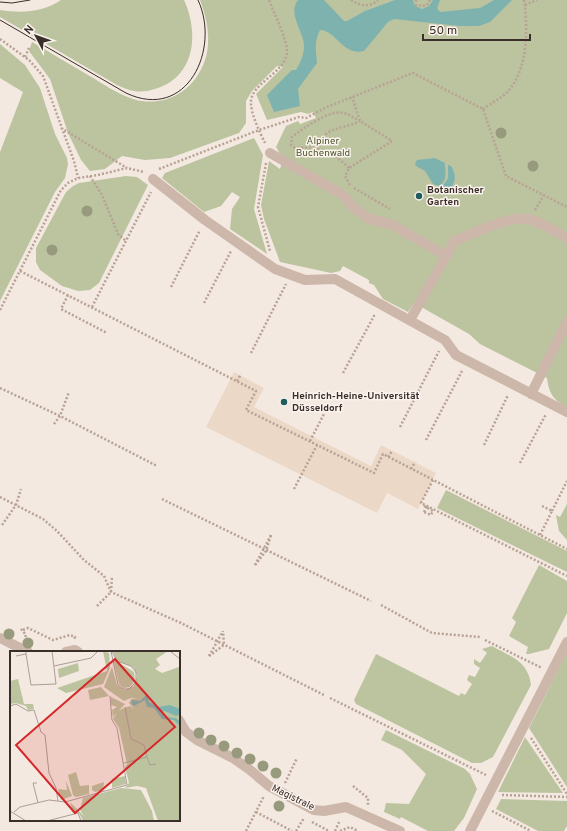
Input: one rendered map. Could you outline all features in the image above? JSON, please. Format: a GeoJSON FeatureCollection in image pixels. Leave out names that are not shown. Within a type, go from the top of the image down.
{"type":"FeatureCollection","features":[{"type":"Feature","properties":{"kind":"street"},"geometry":{"type":"LineString","coordinates":[[270,153],[343,195],[354,208],[369,219],[391,224],[446,256]]}},
{"type":"Feature","properties":{"kind":"street"},"geometry":{"type":"LineString","coordinates":[[153,177],[205,220],[275,269],[305,280],[335,279],[445,340],[456,355],[567,412]]}},
{"type":"Feature","properties":{"kind":"street"},"geometry":{"type":"LineString","coordinates":[[410,320],[454,241],[507,221],[526,219],[539,223],[567,238]]}},
{"type":"Feature","properties":{"kind":"street"},"geometry":{"type":"LineString","coordinates":[[531,394],[567,322]]}},
{"type":"Feature","properties":{"kind":"street"},"geometry":{"type":"LineString","coordinates":[[0,638],[26,651]]}},
{"type":"Feature","properties":{"kind":"street"},"geometry":{"type":"LineString","coordinates":[[470,831],[567,642]]}},
{"type":"Feature","properties":{"kind":"street","name":"Magistrale"},"geometry":{"type":"LineString","coordinates":[[180,722],[186,732],[233,758],[250,770],[268,786],[314,810],[324,811],[346,807],[400,831]]}},
{"type":"Feature","properties":{"kind":"path"},"geometry":{"type":"LineString","coordinates":[[269,0],[285,42],[287,52],[282,64],[253,94],[250,103],[259,130],[270,153],[264,168],[258,207],[275,269]]}},
{"type":"Feature","properties":{"kind":"path"},"geometry":{"type":"LineString","coordinates":[[351,0],[360,6],[374,4],[378,0]]}},
{"type":"Feature","properties":{"kind":"path"},"geometry":{"type":"LineString","coordinates":[[416,0],[416,5],[420,6],[425,6],[430,0]]}},
{"type":"Feature","properties":{"kind":"path"},"geometry":{"type":"LineString","coordinates":[[483,109],[509,90],[520,74],[527,20],[524,0]]}},
{"type":"Feature","properties":{"kind":"path"},"geometry":{"type":"LineString","coordinates":[[525,5],[537,0]]}},
{"type":"Feature","properties":{"kind":"path"},"geometry":{"type":"LineString","coordinates":[[0,39],[25,57],[43,76],[74,161],[78,178]]}},
{"type":"Feature","properties":{"kind":"path"},"geometry":{"type":"LineString","coordinates":[[25,57],[29,48]]}},
{"type":"Feature","properties":{"kind":"path"},"geometry":{"type":"LineString","coordinates":[[61,128],[127,168],[153,177],[259,130],[299,117],[306,118],[327,107],[413,73],[483,109],[506,176],[567,207]]}},
{"type":"Feature","properties":{"kind":"path"},"geometry":{"type":"LineString","coordinates":[[352,97],[360,121]]}},
{"type":"Feature","properties":{"kind":"path"},"geometry":{"type":"LineString","coordinates":[[349,168],[340,160],[317,148],[295,148],[291,145],[292,137],[306,127],[330,114],[341,112],[360,121],[392,141],[349,168],[345,176],[350,185],[371,199],[390,209]]}},
{"type":"Feature","properties":{"kind":"path"},"geometry":{"type":"LineString","coordinates":[[317,148],[321,137],[331,130],[350,126],[360,121]]}},
{"type":"Feature","properties":{"kind":"path"},"geometry":{"type":"LineString","coordinates":[[0,310],[61,190],[68,183],[78,178],[127,168]]}},
{"type":"Feature","properties":{"kind":"path"},"geometry":{"type":"LineString","coordinates":[[90,176],[102,195],[118,234],[126,241]]}},
{"type":"Feature","properties":{"kind":"path"},"geometry":{"type":"LineString","coordinates":[[92,307],[126,241],[153,177]]}},
{"type":"Feature","properties":{"kind":"path"},"geometry":{"type":"LineString","coordinates":[[535,210],[544,195]]}},
{"type":"Feature","properties":{"kind":"path"},"geometry":{"type":"LineString","coordinates":[[171,287],[205,220]]}},
{"type":"Feature","properties":{"kind":"path"},"geometry":{"type":"LineString","coordinates":[[204,303],[236,242]]}},
{"type":"Feature","properties":{"kind":"path"},"geometry":{"type":"LineString","coordinates":[[20,271],[256,391],[246,410],[374,473],[383,454],[567,549]]}},
{"type":"Feature","properties":{"kind":"path"},"geometry":{"type":"LineString","coordinates":[[251,353],[290,275]]}},
{"type":"Feature","properties":{"kind":"path"},"geometry":{"type":"LineString","coordinates":[[68,295],[61,309],[107,333]]}},
{"type":"Feature","properties":{"kind":"path"},"geometry":{"type":"LineString","coordinates":[[343,373],[380,304]]}},
{"type":"Feature","properties":{"kind":"path"},"geometry":{"type":"LineString","coordinates":[[400,427],[445,340]]}},
{"type":"Feature","properties":{"kind":"path"},"geometry":{"type":"LineString","coordinates":[[426,440],[467,361]]}},
{"type":"Feature","properties":{"kind":"path"},"geometry":{"type":"LineString","coordinates":[[237,381],[240,374]]}},
{"type":"Feature","properties":{"kind":"path"},"geometry":{"type":"LineString","coordinates":[[484,445],[513,385]]}},
{"type":"Feature","properties":{"kind":"path"},"geometry":{"type":"LineString","coordinates":[[0,388],[60,416],[157,466]]}},
{"type":"Feature","properties":{"kind":"path"},"geometry":{"type":"LineString","coordinates":[[54,424],[60,416],[69,392]]}},
{"type":"Feature","properties":{"kind":"path"},"geometry":{"type":"LineString","coordinates":[[500,403],[504,405]]}},
{"type":"Feature","properties":{"kind":"path"},"geometry":{"type":"LineString","coordinates":[[520,463],[551,404]]}},
{"type":"Feature","properties":{"kind":"path"},"geometry":{"type":"LineString","coordinates":[[310,441],[324,414]]}},
{"type":"Feature","properties":{"kind":"path"},"geometry":{"type":"LineString","coordinates":[[294,489],[317,445]]}},
{"type":"Feature","properties":{"kind":"path"},"geometry":{"type":"LineString","coordinates":[[388,457],[392,451]]}},
{"type":"Feature","properties":{"kind":"path"},"geometry":{"type":"LineString","coordinates":[[411,469],[415,462]]}},
{"type":"Feature","properties":{"kind":"path"},"geometry":{"type":"LineString","coordinates":[[433,480],[421,503],[567,576]]}},
{"type":"Feature","properties":{"kind":"path"},"geometry":{"type":"LineString","coordinates":[[540,535],[567,481]]}},
{"type":"Feature","properties":{"kind":"path"},"geometry":{"type":"LineString","coordinates":[[2,526],[16,505],[21,489]]}},
{"type":"Feature","properties":{"kind":"path"},"geometry":{"type":"LineString","coordinates":[[0,496],[43,519],[57,531],[84,560],[104,576],[111,592],[181,623],[324,695]]}},
{"type":"Feature","properties":{"kind":"path"},"geometry":{"type":"LineString","coordinates":[[162,500],[371,600]]}},
{"type":"Feature","properties":{"kind":"path"},"geometry":{"type":"LineString","coordinates":[[424,506],[434,511],[431,515],[424,512],[427,506]]}},
{"type":"Feature","properties":{"kind":"path"},"geometry":{"type":"LineString","coordinates":[[542,506],[552,511]]}},
{"type":"Feature","properties":{"kind":"path"},"geometry":{"type":"LineString","coordinates":[[271,535],[266,551],[255,565],[271,535]]}},
{"type":"Feature","properties":{"kind":"path"},"geometry":{"type":"LineString","coordinates":[[97,606],[111,592],[112,576]]}},
{"type":"Feature","properties":{"kind":"path"},"geometry":{"type":"LineString","coordinates":[[381,605],[432,634],[480,637]]}},
{"type":"Feature","properties":{"kind":"path"},"geometry":{"type":"LineString","coordinates":[[25,633],[22,630],[28,628],[52,640],[70,634],[75,637],[74,640],[78,647]]}},
{"type":"Feature","properties":{"kind":"path"},"geometry":{"type":"LineString","coordinates":[[223,631],[224,645],[209,656],[223,631]]}},
{"type":"Feature","properties":{"kind":"path"},"geometry":{"type":"LineString","coordinates":[[485,640],[551,673]]}},
{"type":"Feature","properties":{"kind":"path"},"geometry":{"type":"LineString","coordinates":[[330,698],[497,780]]}},
{"type":"Feature","properties":{"kind":"path"},"geometry":{"type":"LineString","coordinates":[[524,727],[567,795]]}},
{"type":"Feature","properties":{"kind":"path"},"geometry":{"type":"LineString","coordinates":[[280,792],[297,758]]}},
{"type":"Feature","properties":{"kind":"path"},"geometry":{"type":"LineString","coordinates":[[246,831],[268,786]]}},
{"type":"Feature","properties":{"kind":"path"},"geometry":{"type":"LineString","coordinates":[[353,786],[368,798],[368,816]]}},
{"type":"Feature","properties":{"kind":"path"},"geometry":{"type":"LineString","coordinates":[[489,794],[567,795]]}},
{"type":"Feature","properties":{"kind":"path"},"geometry":{"type":"LineString","coordinates":[[483,807],[531,831]]}},
{"type":"Feature","properties":{"kind":"path"},"geometry":{"type":"LineString","coordinates":[[256,812],[292,831]]}},
{"type":"Feature","properties":{"kind":"path"},"geometry":{"type":"LineString","coordinates":[[296,831],[303,818],[329,831]]}},
{"type":"Feature","properties":{"kind":"path"},"geometry":{"type":"LineString","coordinates":[[335,831],[338,825]]}},
{"type":"Feature","properties":{"kind":"path"},"geometry":{"type":"LineString","coordinates":[[340,831],[350,827],[358,831]]}},
{"type":"Feature","properties":{"kind":"green space"},"geometry":{"type":"Polygon","coordinates":[[[61,0],[184,0],[191,23],[192,46],[184,68],[177,77],[163,86],[147,91],[132,91],[117,85],[0,17],[0,10],[24,12],[39,10],[61,0]]]}},
{"type":"Feature","properties":{"kind":"green space","name":"Botanischer Garten"},"geometry":{"type":"Polygon","coordinates":[[[200,0],[567,0],[567,407],[558,402],[552,396],[547,378],[480,344],[469,334],[414,303],[408,312],[383,299],[374,285],[369,283],[369,280],[343,266],[340,271],[331,273],[280,262],[264,219],[261,205],[269,161],[280,169],[283,159],[276,147],[286,126],[298,121],[300,124],[316,118],[313,112],[308,114],[301,112],[267,120],[256,94],[283,67],[277,66],[252,91],[246,101],[246,123],[239,133],[170,158],[145,160],[122,156],[105,169],[90,171],[81,160],[68,133],[50,79],[29,51],[32,42],[110,88],[133,99],[152,102],[171,98],[187,88],[193,81],[199,73],[206,55],[208,37],[206,18],[200,0]]]}},
{"type":"Feature","properties":{"kind":"green space"},"geometry":{"type":"Polygon","coordinates":[[[0,44],[25,65],[40,88],[55,134],[67,158],[68,164],[65,178],[55,192],[0,301],[0,152],[23,92],[0,78],[0,44]]]}},
{"type":"Feature","properties":{"kind":"green space"},"geometry":{"type":"Polygon","coordinates":[[[254,138],[263,155],[254,209],[267,254],[230,229],[232,209],[240,197],[232,192],[221,206],[204,212],[162,178],[165,173],[254,138]]]}},
{"type":"Feature","properties":{"kind":"green space"},"geometry":{"type":"Polygon","coordinates":[[[126,176],[137,177],[148,185],[99,283],[90,290],[78,291],[62,286],[40,270],[36,262],[36,248],[66,192],[79,183],[126,176]]]}},
{"type":"Feature","properties":{"kind":"green space"},"geometry":{"type":"Polygon","coordinates":[[[446,490],[567,551],[567,572],[437,508],[446,490]]]}},
{"type":"Feature","properties":{"kind":"green space"},"geometry":{"type":"Polygon","coordinates":[[[567,504],[567,540],[559,531],[556,515],[560,517],[567,504]]]}},
{"type":"Feature","properties":{"kind":"green space"},"geometry":{"type":"Polygon","coordinates":[[[539,565],[567,581],[567,613],[549,649],[526,654],[528,647],[509,636],[516,622],[512,618],[539,565]]]}},
{"type":"Feature","properties":{"kind":"green space"},"geometry":{"type":"Polygon","coordinates":[[[492,646],[512,657],[522,665],[526,670],[531,685],[493,757],[481,763],[472,763],[356,704],[354,700],[376,654],[459,696],[461,693],[465,695],[472,684],[467,680],[469,675],[475,677],[480,668],[474,664],[474,659],[480,663],[487,653],[482,649],[492,646]]]}},
{"type":"Feature","properties":{"kind":"green space"},"geometry":{"type":"Polygon","coordinates":[[[567,652],[567,787],[529,728],[567,652]]]}},
{"type":"Feature","properties":{"kind":"green space"},"geometry":{"type":"Polygon","coordinates":[[[386,730],[465,769],[470,774],[477,789],[464,818],[454,831],[428,831],[401,817],[400,819],[384,812],[386,803],[409,804],[426,774],[402,750],[381,740],[386,730]]]}},
{"type":"Feature","properties":{"kind":"green space"},"geometry":{"type":"Polygon","coordinates":[[[525,737],[563,793],[498,792],[525,737]]]}},
{"type":"Feature","properties":{"kind":"green space"},"geometry":{"type":"Polygon","coordinates":[[[501,799],[567,801],[567,826],[564,831],[538,831],[496,809],[501,799]]]}},
{"type":"Feature","properties":{"kind":"shaded area"},"geometry":{"type":"Polygon","coordinates":[[[234,372],[264,388],[254,407],[371,466],[381,445],[436,473],[418,509],[387,493],[377,513],[206,427],[234,372]]]}},
{"type":"Feature","properties":{"kind":"water"},"geometry":{"type":"Polygon","coordinates":[[[298,0],[324,0],[344,21],[347,21],[365,11],[395,0],[413,0],[415,6],[422,9],[429,6],[433,0],[440,0],[437,8],[440,12],[480,8],[494,0],[512,0],[490,22],[479,26],[459,26],[394,19],[388,22],[364,51],[356,52],[350,50],[331,34],[320,30],[316,42],[317,63],[298,89],[300,106],[274,112],[267,95],[292,70],[296,70],[303,53],[303,41],[294,11],[298,0]]]}},
{"type":"Feature","properties":{"kind":"water"},"geometry":{"type":"Polygon","coordinates":[[[435,158],[445,163],[445,179],[439,186],[433,184],[425,171],[415,164],[417,160],[435,158]]]}},
{"type":"Feature","properties":{"kind":"water"},"geometry":{"type":"Polygon","coordinates":[[[448,165],[453,169],[455,178],[453,185],[448,190],[444,189],[443,186],[448,178],[448,165]]]}},
{"type":"Feature","properties":{"kind":"tram line"},"geometry":{"type":"LineString","coordinates":[[0,2],[12,3],[30,0]]}},
{"type":"Feature","properties":{"kind":"tram line"},"geometry":{"type":"LineString","coordinates":[[0,20],[126,93],[148,99],[166,98],[182,89],[194,76],[201,59],[205,39],[204,19],[198,0]]}},
{"type":"Feature","properties":{"kind":"place","name":"Botanischer Garten"},"geometry":{"type":"Point","coordinates":[419,196]}},
{"type":"Feature","properties":{"kind":"place","name":"Heinrich-Heine-Universität Düsseldorf"},"geometry":{"type":"Point","coordinates":[284,402]}},
{"type":"Feature","properties":{"kind":"park label","name":"Alpiner Buchenwald"},"geometry":{"type":"Point","coordinates":[323,146]}}]}
